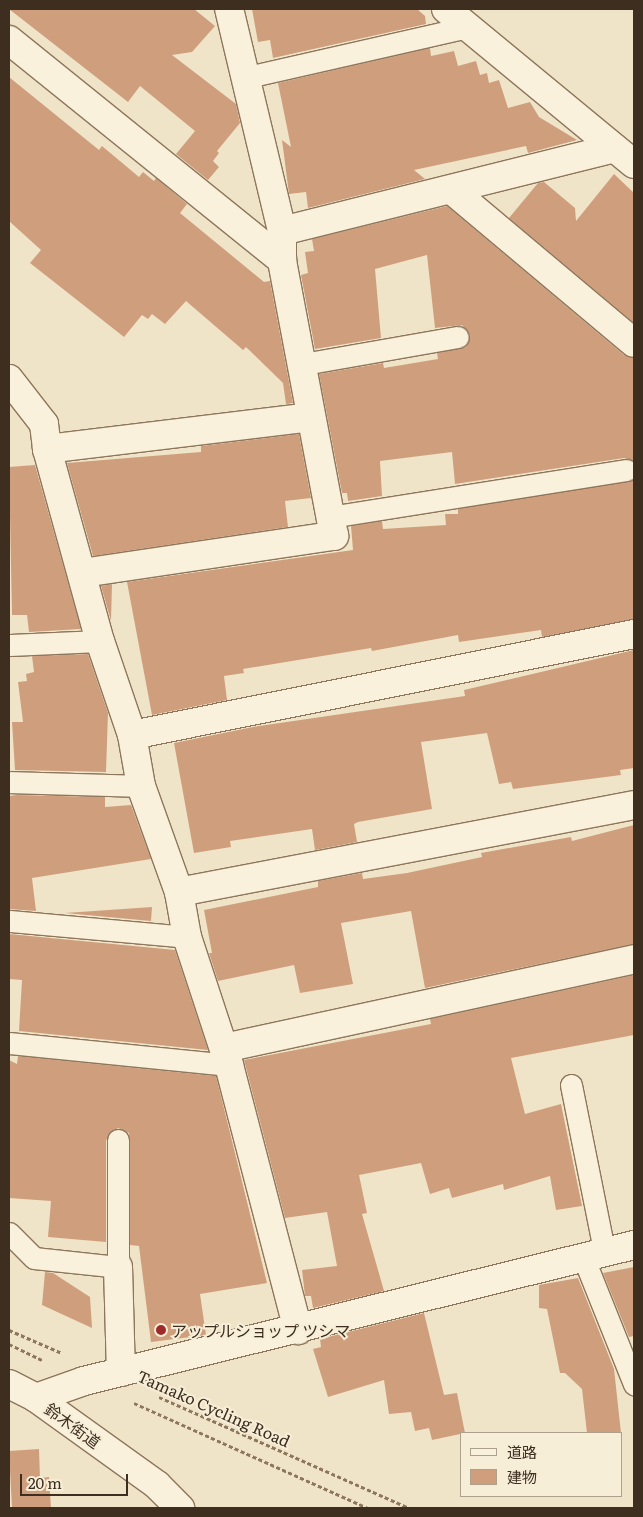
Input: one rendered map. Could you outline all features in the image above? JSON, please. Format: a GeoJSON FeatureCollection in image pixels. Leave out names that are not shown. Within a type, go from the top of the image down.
{"type":"FeatureCollection","features":[{"type":"Feature","properties":{"kind":"street"},"geometry":{"type":"LineString","coordinates":[[82,573],[334,536],[310,417],[303,364],[282,260],[282,231],[248,77],[229,9]]}},
{"type":"Feature","properties":{"kind":"street"},"geometry":{"type":"LineString","coordinates":[[446,9],[624,156]]}},
{"type":"Feature","properties":{"kind":"street"},"geometry":{"type":"LineString","coordinates":[[9,40],[282,260]]}},
{"type":"Feature","properties":{"kind":"street"},"geometry":{"type":"LineString","coordinates":[[282,231],[453,191],[624,156]]}},
{"type":"Feature","properties":{"kind":"street"},"geometry":{"type":"LineString","coordinates":[[453,191],[634,343]]}},
{"type":"Feature","properties":{"kind":"street"},"geometry":{"type":"LineString","coordinates":[[9,379],[44,424],[47,448],[100,641],[132,735],[141,786],[178,892],[188,937],[226,1057],[298,1330]]}},
{"type":"Feature","properties":{"kind":"street"},"geometry":{"type":"LineString","coordinates":[[47,448],[310,417]]}},
{"type":"Feature","properties":{"kind":"street"},"geometry":{"type":"LineString","coordinates":[[132,735],[634,634]]}},
{"type":"Feature","properties":{"kind":"street"},"geometry":{"type":"LineString","coordinates":[[178,892],[634,805]]}},
{"type":"Feature","properties":{"kind":"street"},"geometry":{"type":"LineString","coordinates":[[226,1057],[634,959]]}},
{"type":"Feature","properties":{"kind":"street"},"geometry":{"type":"LineString","coordinates":[[36,1398],[105,1376],[298,1330],[634,1245]]}},
{"type":"Feature","properties":{"kind":"street"},"geometry":{"type":"LineString","coordinates":[[105,1376],[118,1267]]}},
{"type":"Feature","properties":{"kind":"street","name":"鈴木街道"},"geometry":{"type":"LineString","coordinates":[[9,1384],[36,1398],[157,1485],[180,1508]]}},
{"type":"Feature","properties":{"kind":"lane"},"geometry":{"type":"LineString","coordinates":[[248,77],[468,27]]}},
{"type":"Feature","properties":{"kind":"lane"},"geometry":{"type":"LineString","coordinates":[[303,364],[458,337]]}},
{"type":"Feature","properties":{"kind":"lane"},"geometry":{"type":"LineString","coordinates":[[330,516],[626,470]]}},
{"type":"Feature","properties":{"kind":"lane"},"geometry":{"type":"LineString","coordinates":[[9,645],[100,641]]}},
{"type":"Feature","properties":{"kind":"lane"},"geometry":{"type":"LineString","coordinates":[[9,782],[141,786]]}},
{"type":"Feature","properties":{"kind":"lane"},"geometry":{"type":"LineString","coordinates":[[9,921],[188,937]]}},
{"type":"Feature","properties":{"kind":"lane"},"geometry":{"type":"LineString","coordinates":[[9,1043],[226,1057]]}},
{"type":"Feature","properties":{"kind":"lane"},"geometry":{"type":"LineString","coordinates":[[571,1085],[594,1254],[634,1384]]}},
{"type":"Feature","properties":{"kind":"lane"},"geometry":{"type":"LineString","coordinates":[[9,1233],[34,1258],[118,1267],[118,1140]]}},
{"type":"Feature","properties":{"kind":"path"},"geometry":{"type":"LineString","coordinates":[[9,1330],[105,1376]]}},
{"type":"Feature","properties":{"kind":"path"},"geometry":{"type":"LineString","coordinates":[[9,1344],[105,1376]]}},
{"type":"Feature","properties":{"kind":"path","name":"Tamako Cycling Road"},"geometry":{"type":"LineString","coordinates":[[154,1395],[410,1508]]}},
{"type":"Feature","properties":{"kind":"path"},"geometry":{"type":"LineString","coordinates":[[129,1401],[368,1508]]}},
{"type":"Feature","properties":{"kind":"building"},"geometry":{"type":"Polygon","coordinates":[[[9,9],[194,9],[215,26],[192,52],[172,55],[236,104],[240,123],[217,151],[219,153],[213,161],[219,167],[208,180],[176,154],[195,131],[140,86],[128,102],[9,9]]]}},
{"type":"Feature","properties":{"kind":"building"},"geometry":{"type":"Polygon","coordinates":[[[252,9],[417,9],[425,16],[426,24],[273,58],[270,40],[258,42],[252,9]]]}},
{"type":"Feature","properties":{"kind":"building"},"geometry":{"type":"Polygon","coordinates":[[[430,48],[431,56],[454,51],[458,66],[476,61],[480,75],[487,73],[489,83],[499,80],[508,108],[530,102],[539,117],[577,140],[528,153],[526,146],[414,170],[425,179],[308,208],[306,192],[289,194],[282,140],[291,147],[278,83],[430,48]]]}},
{"type":"Feature","properties":{"kind":"building"},"geometry":{"type":"Polygon","coordinates":[[[9,77],[99,150],[102,146],[139,177],[143,172],[154,181],[156,178],[187,204],[180,213],[264,282],[270,281],[293,403],[286,404],[283,383],[246,347],[243,350],[186,301],[165,324],[152,314],[148,319],[142,315],[124,337],[30,263],[41,250],[9,221],[9,77]]]}},
{"type":"Feature","properties":{"kind":"building"},"geometry":{"type":"Polygon","coordinates":[[[614,174],[634,193],[634,323],[509,218],[538,183],[544,182],[575,208],[576,221],[614,174]]]}},
{"type":"Feature","properties":{"kind":"building"},"geometry":{"type":"Polygon","coordinates":[[[447,206],[624,355],[634,358],[634,461],[624,458],[455,484],[452,452],[380,461],[382,496],[348,501],[347,493],[342,493],[319,374],[383,363],[384,368],[438,359],[437,353],[466,347],[470,335],[462,325],[435,328],[427,255],[375,269],[381,338],[315,349],[301,275],[308,273],[305,252],[314,251],[312,239],[447,206]]]}},
{"type":"Feature","properties":{"kind":"building"},"geometry":{"type":"Polygon","coordinates":[[[299,434],[311,498],[285,501],[288,527],[93,556],[67,463],[201,452],[201,446],[299,434]]]}},
{"type":"Feature","properties":{"kind":"building"},"geometry":{"type":"Polygon","coordinates":[[[35,465],[81,629],[29,632],[27,615],[12,615],[9,467],[35,465]]]}},
{"type":"Feature","properties":{"kind":"building"},"geometry":{"type":"Polygon","coordinates":[[[634,479],[634,619],[542,637],[541,630],[459,642],[458,635],[372,651],[371,648],[243,669],[244,673],[224,676],[227,700],[152,715],[127,582],[353,550],[351,526],[382,521],[383,529],[446,525],[445,514],[458,514],[458,509],[634,479]]]}},
{"type":"Feature","properties":{"kind":"building"},"geometry":{"type":"Polygon","coordinates":[[[112,584],[111,621],[101,586],[112,584]]]}},
{"type":"Feature","properties":{"kind":"building"},"geometry":{"type":"Polygon","coordinates":[[[634,650],[634,768],[620,770],[621,775],[513,789],[511,782],[499,784],[487,733],[421,742],[432,809],[358,822],[354,824],[357,842],[315,850],[312,829],[230,841],[231,847],[194,853],[174,743],[253,727],[465,696],[464,690],[634,650]]]}},
{"type":"Feature","properties":{"kind":"building"},"geometry":{"type":"Polygon","coordinates":[[[88,654],[108,713],[106,772],[15,770],[12,722],[23,722],[18,682],[27,681],[26,674],[34,672],[32,656],[88,654]]]}},
{"type":"Feature","properties":{"kind":"building"},"geometry":{"type":"Polygon","coordinates":[[[9,796],[105,797],[105,807],[131,805],[151,859],[32,878],[36,911],[9,909],[9,796]]]}},
{"type":"Feature","properties":{"kind":"building"},"geometry":{"type":"Polygon","coordinates":[[[634,825],[634,944],[425,988],[411,911],[341,923],[353,984],[300,993],[294,965],[218,981],[209,953],[212,953],[204,910],[318,887],[318,881],[362,873],[363,879],[407,873],[482,857],[481,853],[571,837],[572,841],[634,825]]]}},
{"type":"Feature","properties":{"kind":"building"},"geometry":{"type":"Polygon","coordinates":[[[152,907],[151,921],[65,913],[152,907]]]}},
{"type":"Feature","properties":{"kind":"building"},"geometry":{"type":"Polygon","coordinates":[[[9,934],[175,950],[208,1050],[19,1031],[22,980],[9,979],[9,934]]]}},
{"type":"Feature","properties":{"kind":"building"},"geometry":{"type":"Polygon","coordinates":[[[634,975],[634,1035],[511,1058],[525,1114],[561,1104],[582,1206],[556,1210],[550,1176],[504,1190],[503,1184],[452,1198],[449,1188],[430,1194],[421,1163],[359,1175],[367,1213],[362,1214],[384,1291],[313,1308],[311,1296],[305,1296],[302,1270],[337,1266],[327,1212],[285,1218],[244,1060],[431,1024],[430,1019],[634,975]]]}},
{"type":"Feature","properties":{"kind":"building"},"geometry":{"type":"Polygon","coordinates":[[[18,1056],[216,1076],[267,1283],[200,1294],[206,1335],[151,1342],[139,1246],[130,1245],[129,1133],[118,1128],[106,1140],[106,1242],[48,1237],[51,1201],[9,1198],[9,1060],[17,1064],[18,1056]]]}},
{"type":"Feature","properties":{"kind":"building"},"geometry":{"type":"Polygon","coordinates":[[[634,1267],[634,1336],[629,1337],[603,1273],[634,1267]]]}},
{"type":"Feature","properties":{"kind":"building"},"geometry":{"type":"Polygon","coordinates":[[[45,1272],[53,1273],[90,1297],[92,1328],[42,1305],[45,1272]]]}},
{"type":"Feature","properties":{"kind":"building"},"geometry":{"type":"Polygon","coordinates":[[[578,1278],[614,1369],[621,1432],[587,1432],[582,1389],[565,1373],[560,1373],[547,1309],[539,1308],[539,1285],[578,1278]]]}},
{"type":"Feature","properties":{"kind":"building"},"geometry":{"type":"Polygon","coordinates":[[[424,1313],[444,1395],[457,1393],[465,1432],[432,1440],[429,1428],[415,1431],[411,1412],[389,1414],[384,1380],[328,1397],[313,1349],[321,1347],[320,1339],[424,1313]]]}},
{"type":"Feature","properties":{"kind":"building"},"geometry":{"type":"Polygon","coordinates":[[[39,1449],[40,1478],[49,1477],[51,1508],[12,1508],[9,1451],[39,1449]]]}},
{"type":"Feature","properties":{"kind":"place","name":"アップルショップ ツシマ"},"geometry":{"type":"Point","coordinates":[161,1330]}}]}
